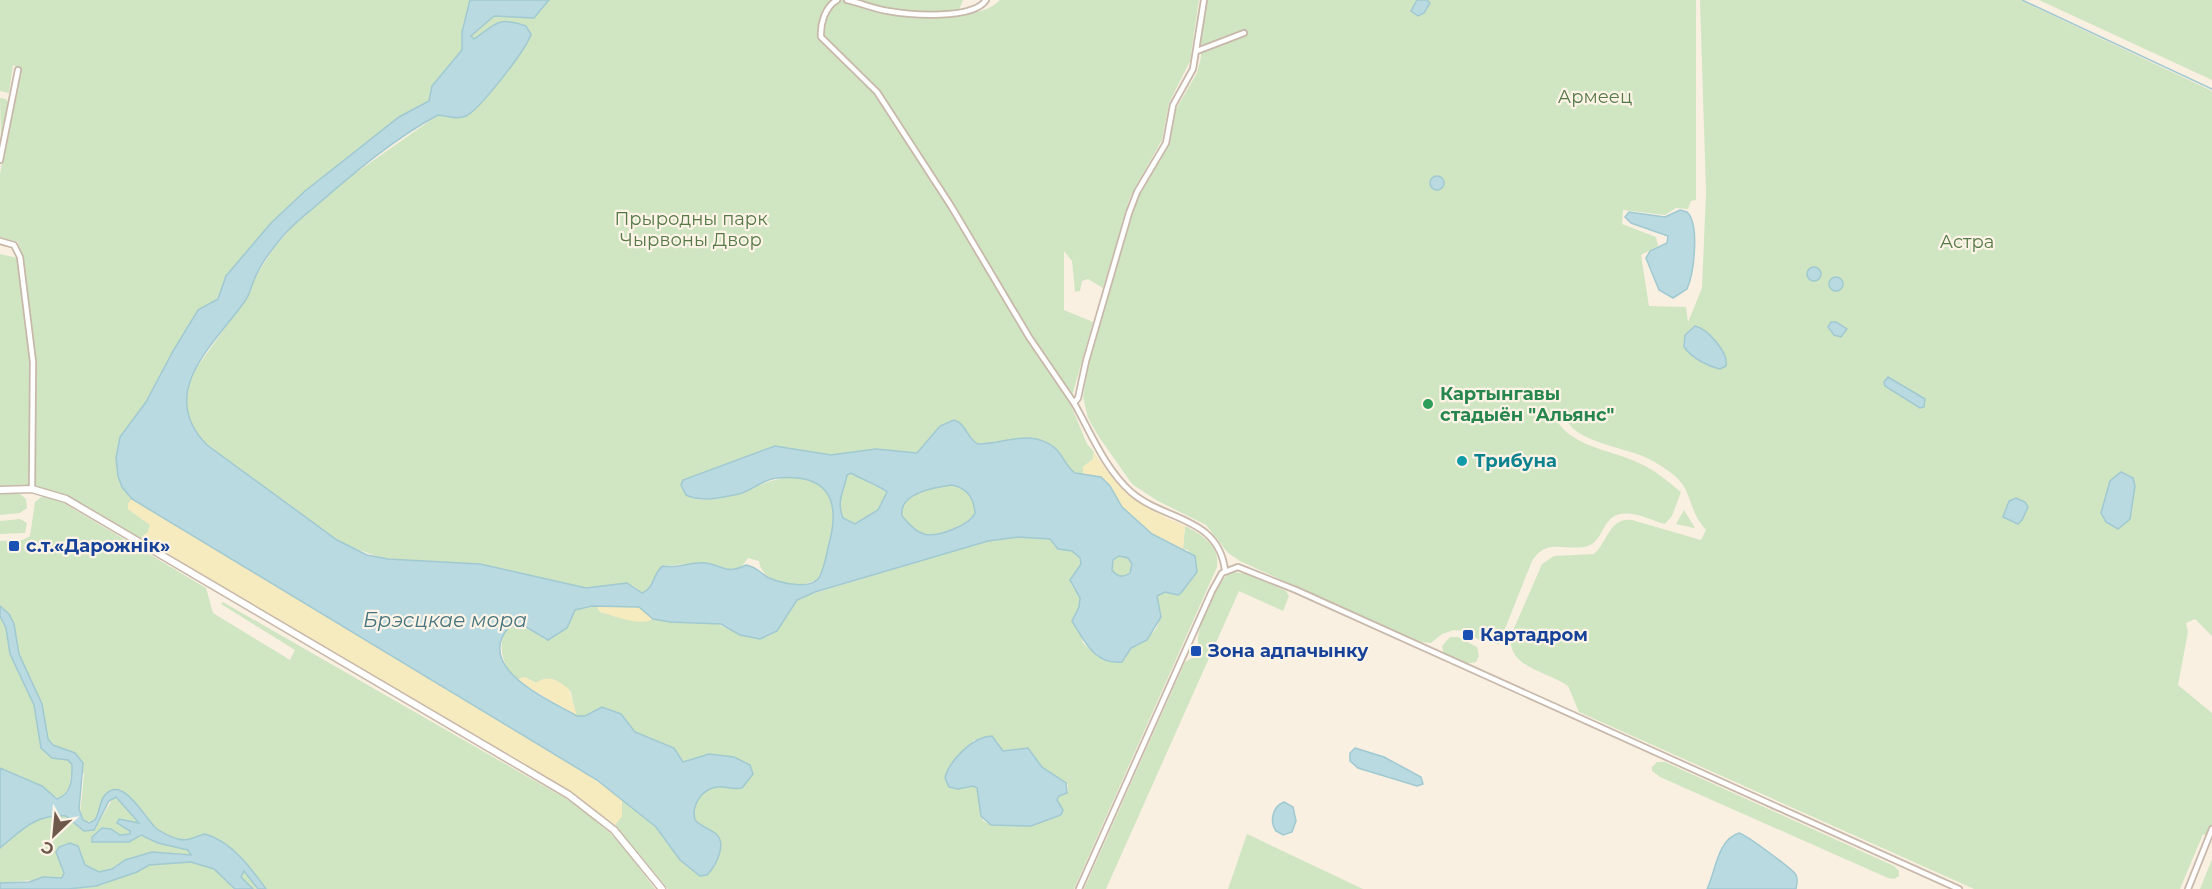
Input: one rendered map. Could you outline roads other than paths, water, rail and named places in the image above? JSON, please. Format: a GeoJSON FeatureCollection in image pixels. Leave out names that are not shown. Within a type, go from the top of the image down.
{"type":"FeatureCollection","features":[{"type":"Feature","properties":{"kind":"street"},"geometry":{"type":"LineString","coordinates":[[837,0],[826,11],[821,37],[861,74],[883,100],[951,206],[1029,337],[1074,403],[1101,453],[1123,484],[1147,503],[1202,529],[1219,547],[1226,570]]}},
{"type":"Feature","properties":{"kind":"street"},"geometry":{"type":"LineString","coordinates":[[847,0],[885,11],[910,14],[968,12],[980,8],[986,0]]}},
{"type":"Feature","properties":{"kind":"street"},"geometry":{"type":"LineString","coordinates":[[1074,403],[1078,398],[1100,310],[1132,202],[1166,143],[1173,105],[1193,69],[1204,0]]}},
{"type":"Feature","properties":{"kind":"street"},"geometry":{"type":"LineString","coordinates":[[1197,51],[1244,33]]}},
{"type":"Feature","properties":{"kind":"street"},"geometry":{"type":"LineString","coordinates":[[0,160],[18,70]]}},
{"type":"Feature","properties":{"kind":"street"},"geometry":{"type":"LineString","coordinates":[[0,241],[14,245],[20,257],[33,362],[32,489]]}},
{"type":"Feature","properties":{"kind":"street"},"geometry":{"type":"LineString","coordinates":[[0,490],[32,489],[53,494],[82,509],[575,799],[614,830],[662,889]]}},
{"type":"Feature","properties":{"kind":"street"},"geometry":{"type":"LineString","coordinates":[[1079,889],[1212,591],[1226,570],[1244,568],[1959,889]]}},
{"type":"Feature","properties":{"kind":"street"},"geometry":{"type":"LineString","coordinates":[[2188,889],[2212,829]]}},
{"type":"Feature","properties":{"kind":"water","name":"Брэсцкае мора"},"geometry":{"type":"Polygon","coordinates":[[[470,0],[549,0],[534,18],[494,16],[471,36],[474,39],[503,22],[526,26],[531,34],[512,65],[472,111],[459,118],[438,115],[406,134],[302,217],[287,231],[264,260],[245,301],[206,351],[188,387],[187,406],[192,425],[207,445],[337,540],[367,555],[388,559],[480,564],[586,588],[627,583],[642,593],[649,588],[657,572],[663,566],[674,567],[701,563],[729,570],[746,565],[769,578],[804,585],[816,581],[822,572],[833,524],[833,510],[825,490],[817,484],[793,478],[777,478],[767,480],[739,494],[699,499],[686,495],[681,485],[683,480],[775,446],[831,455],[876,449],[917,453],[940,426],[954,420],[962,425],[978,444],[1018,438],[1046,442],[1058,451],[1075,473],[1101,477],[1110,486],[1122,507],[1152,534],[1195,556],[1197,572],[1181,593],[1178,595],[1165,592],[1157,596],[1161,617],[1147,640],[1131,648],[1122,662],[1104,660],[1097,655],[1091,650],[1072,621],[1079,607],[1080,598],[1070,580],[1081,564],[1080,558],[1072,551],[1058,549],[1050,539],[1018,537],[988,541],[815,592],[797,600],[777,631],[760,639],[740,635],[721,624],[653,619],[639,607],[592,606],[575,610],[567,628],[548,640],[523,625],[509,627],[501,642],[501,656],[508,669],[520,681],[550,702],[577,716],[585,716],[602,707],[621,714],[635,732],[674,748],[683,762],[709,754],[734,757],[750,765],[753,774],[742,788],[712,788],[702,794],[696,803],[695,820],[719,837],[721,848],[714,866],[707,875],[700,876],[680,860],[656,827],[597,780],[132,499],[122,487],[118,476],[116,458],[120,437],[146,402],[198,310],[218,299],[226,276],[271,223],[305,191],[399,117],[429,101],[432,86],[462,50],[462,32],[470,0]],[[851,473],[847,475],[840,506],[843,518],[855,524],[878,510],[887,492],[851,473]],[[957,486],[928,490],[912,497],[902,508],[902,516],[924,534],[937,534],[960,526],[972,518],[975,513],[971,498],[966,491],[957,486]],[[1119,556],[1113,560],[1112,570],[1116,574],[1123,576],[1130,573],[1132,564],[1128,558],[1119,556]]]}},
{"type":"Feature","properties":{"kind":"water"},"geometry":{"type":"Polygon","coordinates":[[[1417,0],[1427,0],[1430,3],[1424,13],[1418,16],[1411,11],[1417,0]]]}},
{"type":"Feature","properties":{"kind":"water"},"geometry":{"type":"Polygon","coordinates":[[[1437,176],[1442,178],[1444,183],[1442,188],[1437,190],[1432,188],[1430,183],[1432,178],[1437,176]]]}},
{"type":"Feature","properties":{"kind":"water"},"geometry":{"type":"Polygon","coordinates":[[[1680,210],[1687,212],[1691,218],[1695,237],[1690,282],[1687,289],[1673,298],[1659,290],[1646,258],[1650,251],[1667,243],[1668,236],[1631,223],[1625,217],[1629,212],[1665,217],[1680,210]]]}},
{"type":"Feature","properties":{"kind":"water"},"geometry":{"type":"Polygon","coordinates":[[[1811,267],[1817,267],[1821,274],[1817,281],[1811,281],[1807,277],[1807,271],[1811,267]]]}},
{"type":"Feature","properties":{"kind":"water"},"geometry":{"type":"Polygon","coordinates":[[[1836,277],[1841,279],[1843,284],[1841,289],[1836,291],[1831,289],[1829,284],[1831,279],[1836,277]]]}},
{"type":"Feature","properties":{"kind":"water"},"geometry":{"type":"Polygon","coordinates":[[[1831,322],[1836,322],[1847,329],[1841,337],[1834,335],[1828,327],[1831,322]]]}},
{"type":"Feature","properties":{"kind":"water"},"geometry":{"type":"Polygon","coordinates":[[[1695,326],[1706,332],[1721,348],[1726,366],[1720,369],[1705,364],[1691,355],[1684,347],[1685,335],[1695,326]]]}},
{"type":"Feature","properties":{"kind":"water"},"geometry":{"type":"Polygon","coordinates":[[[1888,377],[1925,399],[1924,407],[1920,408],[1885,386],[1884,382],[1888,377]]]}},
{"type":"Feature","properties":{"kind":"water"},"geometry":{"type":"Polygon","coordinates":[[[2121,472],[2133,478],[2135,486],[2130,519],[2118,529],[2106,522],[2101,513],[2110,481],[2121,472]]]}},
{"type":"Feature","properties":{"kind":"water"},"geometry":{"type":"Polygon","coordinates":[[[2016,498],[2025,502],[2028,507],[2018,524],[2003,517],[2009,501],[2016,498]]]}},
{"type":"Feature","properties":{"kind":"water"},"geometry":{"type":"Polygon","coordinates":[[[0,606],[9,614],[14,624],[19,654],[42,704],[48,739],[53,745],[75,753],[83,763],[79,809],[83,820],[89,823],[95,820],[105,795],[112,790],[119,790],[133,800],[157,829],[167,835],[186,840],[205,834],[232,849],[266,889],[258,889],[244,871],[241,877],[253,889],[235,889],[214,869],[191,862],[149,865],[137,872],[96,886],[68,889],[0,889],[0,883],[29,882],[43,877],[62,878],[64,873],[56,852],[59,847],[70,843],[78,846],[85,865],[99,872],[112,869],[125,860],[152,852],[191,855],[188,850],[158,843],[141,835],[129,842],[92,842],[92,837],[102,828],[111,829],[120,835],[130,834],[130,831],[117,823],[119,819],[139,823],[116,797],[109,801],[94,830],[84,831],[66,816],[55,816],[30,824],[0,848],[0,768],[42,786],[57,799],[66,794],[68,790],[72,765],[68,760],[52,758],[41,748],[34,705],[10,654],[6,628],[0,616],[0,606]]]}},
{"type":"Feature","properties":{"kind":"water"},"geometry":{"type":"Polygon","coordinates":[[[992,736],[1003,751],[1028,748],[1042,767],[1066,783],[1067,793],[1059,796],[1057,800],[1063,810],[1061,815],[1031,826],[991,825],[981,816],[977,788],[973,786],[958,789],[949,787],[945,778],[951,764],[977,740],[992,736]]]}},
{"type":"Feature","properties":{"kind":"water"},"geometry":{"type":"Polygon","coordinates":[[[1355,748],[1384,757],[1421,777],[1423,784],[1417,786],[1358,768],[1350,761],[1350,753],[1355,748]]]}},
{"type":"Feature","properties":{"kind":"water"},"geometry":{"type":"Polygon","coordinates":[[[1284,802],[1293,807],[1296,821],[1292,832],[1283,835],[1276,831],[1273,818],[1277,807],[1284,802]]]}},
{"type":"Feature","properties":{"kind":"water"},"geometry":{"type":"Polygon","coordinates":[[[1739,833],[1759,845],[1793,872],[1797,879],[1796,889],[1707,889],[1726,842],[1739,833]]]}},
{"type":"Feature","properties":{"kind":"waterway"},"geometry":{"type":"LineString","coordinates":[[2022,0],[2212,89]]}},
{"type":"Feature","properties":{"kind":"place","name":"Картынгавы стадыён \"Альянс\""},"geometry":{"type":"Point","coordinates":[1428,404]}},
{"type":"Feature","properties":{"kind":"place","name":"Трибуна"},"geometry":{"type":"Point","coordinates":[1462,461]}},
{"type":"Feature","properties":{"kind":"place","name":"с.т.«Дарожнік»"},"geometry":{"type":"Point","coordinates":[14,546]}},
{"type":"Feature","properties":{"kind":"place","name":"Картадром"},"geometry":{"type":"Point","coordinates":[1468,635]}},
{"type":"Feature","properties":{"kind":"place","name":"Зона адпачынку"},"geometry":{"type":"Point","coordinates":[1196,651]}},
{"type":"Feature","properties":{"kind":"park label","name":"Армеец"},"geometry":{"type":"Point","coordinates":[1595,97]}},
{"type":"Feature","properties":{"kind":"park label","name":"Прыродны парк Чырвоны Двор"},"geometry":{"type":"Point","coordinates":[691,229]}},
{"type":"Feature","properties":{"kind":"park label","name":"Астра"},"geometry":{"type":"Point","coordinates":[1967,242]}}]}
